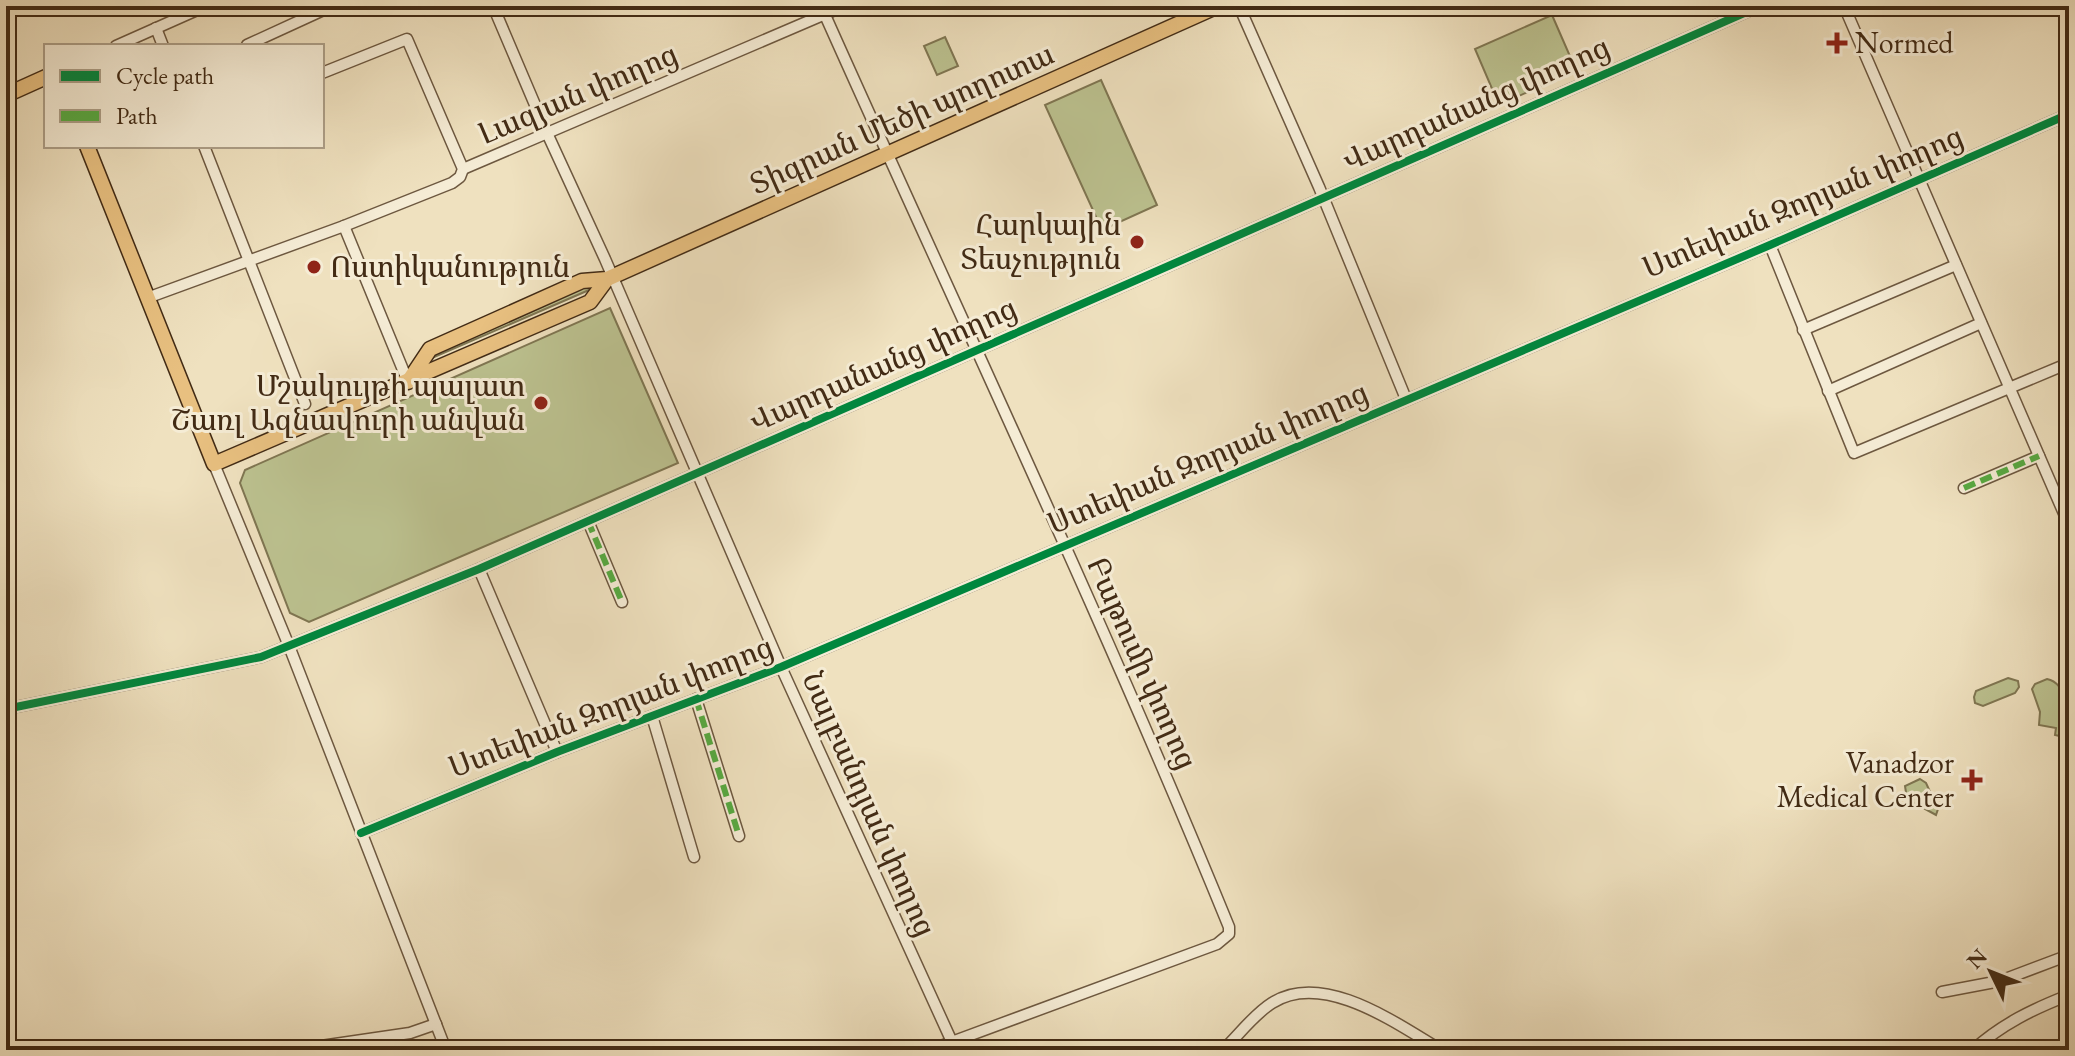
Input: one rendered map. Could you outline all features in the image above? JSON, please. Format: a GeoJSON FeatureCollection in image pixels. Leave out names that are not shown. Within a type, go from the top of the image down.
{"type":"FeatureCollection","features":[{"type":"Feature","properties":{"kind":"main road","name":"Տիգրան Մեծի պողոտա"},"geometry":{"type":"LineString","coordinates":[[408,382],[430,349],[582,281],[610,278],[1218,6]]}},
{"type":"Feature","properties":{"kind":"main road"},"geometry":{"type":"LineString","coordinates":[[6,95],[44,78]]}},
{"type":"Feature","properties":{"kind":"main road"},"geometry":{"type":"LineString","coordinates":[[88,148],[214,464]]}},
{"type":"Feature","properties":{"kind":"main road","name":"Տիգրան Մեծի պողոտա"},"geometry":{"type":"LineString","coordinates":[[214,464],[590,302],[610,278]]}},
{"type":"Feature","properties":{"kind":"street"},"geometry":{"type":"LineString","coordinates":[[120,44],[194,8],[206,6]]}},
{"type":"Feature","properties":{"kind":"street"},"geometry":{"type":"LineString","coordinates":[[249,44],[332,6]]}},
{"type":"Feature","properties":{"kind":"street","name":"Նալբանդյան փողոց"},"geometry":{"type":"LineString","coordinates":[[493,6],[781,667],[952,1042]]}},
{"type":"Feature","properties":{"kind":"street","name":"Լազյան փողոց"},"geometry":{"type":"LineString","coordinates":[[147,298],[452,183],[463,169],[823,10],[844,6]]}},
{"type":"Feature","properties":{"kind":"street"},"geometry":{"type":"LineString","coordinates":[[1239,6],[1324,198],[1406,399]]}},
{"type":"Feature","properties":{"kind":"street","name":"Վարդանանց փողոց"},"geometry":{"type":"LineString","coordinates":[[6,709],[261,657],[289,646],[479,569],[1760,6]]}},
{"type":"Feature","properties":{"kind":"street"},"geometry":{"type":"LineString","coordinates":[[1844,6],[2069,525]]}},
{"type":"Feature","properties":{"kind":"street","name":"Բաթումի փողոց"},"geometry":{"type":"LineString","coordinates":[[823,10],[1180,807],[1229,927],[1229,934],[1217,944],[952,1042]]}},
{"type":"Feature","properties":{"kind":"street"},"geometry":{"type":"LineString","coordinates":[[156,28],[162,44]]}},
{"type":"Feature","properties":{"kind":"street"},"geometry":{"type":"LineString","coordinates":[[324,72],[407,39],[463,169]]}},
{"type":"Feature","properties":{"kind":"street","name":"Ստեփան Զորյան փողոց"},"geometry":{"type":"LineString","coordinates":[[361,833],[557,752],[781,667],[1770,245],[2069,114]]}},
{"type":"Feature","properties":{"kind":"street"},"geometry":{"type":"LineString","coordinates":[[205,148],[305,404]]}},
{"type":"Feature","properties":{"kind":"street"},"geometry":{"type":"LineString","coordinates":[[344,226],[408,382]]}},
{"type":"Feature","properties":{"kind":"street"},"geometry":{"type":"LineString","coordinates":[[1770,245],[1854,453],[2069,363]]}},
{"type":"Feature","properties":{"kind":"street"},"geometry":{"type":"LineString","coordinates":[[1803,330],[1956,265]]}},
{"type":"Feature","properties":{"kind":"street"},"geometry":{"type":"LineString","coordinates":[[1828,391],[1981,323]]}},
{"type":"Feature","properties":{"kind":"street"},"geometry":{"type":"LineString","coordinates":[[1964,488],[2039,456]]}},
{"type":"Feature","properties":{"kind":"street"},"geometry":{"type":"LineString","coordinates":[[214,464],[289,646],[446,1050]]}},
{"type":"Feature","properties":{"kind":"street"},"geometry":{"type":"LineString","coordinates":[[588,521],[622,602]]}},
{"type":"Feature","properties":{"kind":"street"},"geometry":{"type":"LineString","coordinates":[[479,569],[557,752]]}},
{"type":"Feature","properties":{"kind":"street"},"geometry":{"type":"LineString","coordinates":[[696,699],[739,836]]}},
{"type":"Feature","properties":{"kind":"street"},"geometry":{"type":"LineString","coordinates":[[652,716],[694,857]]}},
{"type":"Feature","properties":{"kind":"street"},"geometry":{"type":"LineString","coordinates":[[1942,992],[2000,981],[2069,955]]}},
{"type":"Feature","properties":{"kind":"street"},"geometry":{"type":"LineString","coordinates":[[1223,1050],[1275,1001],[1295,993],[1320,993],[1349,1000],[1441,1050]]}},
{"type":"Feature","properties":{"kind":"street"},"geometry":{"type":"LineString","coordinates":[[1973,1050],[1996,1029],[2036,1007],[2069,995]]}},
{"type":"Feature","properties":{"kind":"street"},"geometry":{"type":"LineString","coordinates":[[294,1050],[410,1033],[436,1024]]}},
{"type":"Feature","properties":{"kind":"street"},"geometry":{"type":"LineString","coordinates":[[930,1050],[952,1042]]}},
{"type":"Feature","properties":{"kind":"green space"},"geometry":{"type":"Polygon","coordinates":[[[1552,15],[1576,70],[1499,105],[1475,49],[1552,15]]]}},
{"type":"Feature","properties":{"kind":"green space"},"geometry":{"type":"Polygon","coordinates":[[[945,37],[958,66],[937,75],[924,46],[945,37]]]}},
{"type":"Feature","properties":{"kind":"green space"},"geometry":{"type":"Polygon","coordinates":[[[1101,80],[1157,205],[1102,230],[1045,105],[1101,80]]]}},
{"type":"Feature","properties":{"kind":"green space"},"geometry":{"type":"Polygon","coordinates":[[[589,285],[589,290],[432,358],[432,355],[589,285]]]}},
{"type":"Feature","properties":{"kind":"green space"},"geometry":{"type":"Polygon","coordinates":[[[610,308],[678,463],[309,622],[290,613],[240,483],[245,470],[610,308]]]}},
{"type":"Feature","properties":{"kind":"green space"},"geometry":{"type":"Polygon","coordinates":[[[2008,678],[2018,681],[2019,687],[2015,693],[1983,706],[1975,703],[1976,691],[2008,678]]]}},
{"type":"Feature","properties":{"kind":"green space"},"geometry":{"type":"Polygon","coordinates":[[[2047,679],[2060,687],[2064,695],[2069,722],[2068,738],[2055,735],[2056,728],[2039,725],[2040,712],[2032,689],[2035,684],[2047,679]]]}},
{"type":"Feature","properties":{"kind":"green space"},"geometry":{"type":"Polygon","coordinates":[[[1920,779],[1926,783],[1938,809],[1936,815],[1907,799],[1905,786],[1920,779]]]}},
{"type":"Feature","properties":{"kind":"marked path"},"geometry":{"type":"LineString","coordinates":[[1964,488],[2039,456]]}},
{"type":"Feature","properties":{"kind":"marked path"},"geometry":{"type":"LineString","coordinates":[[588,521],[622,602]]}},
{"type":"Feature","properties":{"kind":"marked path"},"geometry":{"type":"LineString","coordinates":[[696,699],[739,836]]}},
{"type":"Feature","properties":{"kind":"cycle path"},"geometry":{"type":"LineString","coordinates":[[6,709],[261,657],[479,569],[1760,6]]}},
{"type":"Feature","properties":{"kind":"cycle path"},"geometry":{"type":"LineString","coordinates":[[361,833],[557,752],[781,667],[1770,245],[2069,114]]}},
{"type":"Feature","properties":{"kind":"place","name":"Normed"},"geometry":{"type":"Point","coordinates":[1837,43]}},
{"type":"Feature","properties":{"kind":"place","name":"Հարկային Տեսչություն"},"geometry":{"type":"Point","coordinates":[1137,242]}},
{"type":"Feature","properties":{"kind":"place","name":"Ոստիկանություն"},"geometry":{"type":"Point","coordinates":[314,267]}},
{"type":"Feature","properties":{"kind":"place","name":"Մշակույթի պալատ Շառլ Ազնավուրի անվան"},"geometry":{"type":"Point","coordinates":[541,403]}},
{"type":"Feature","properties":{"kind":"place","name":"Vanadzor Medical Center"},"geometry":{"type":"Point","coordinates":[1972,780]}}]}
